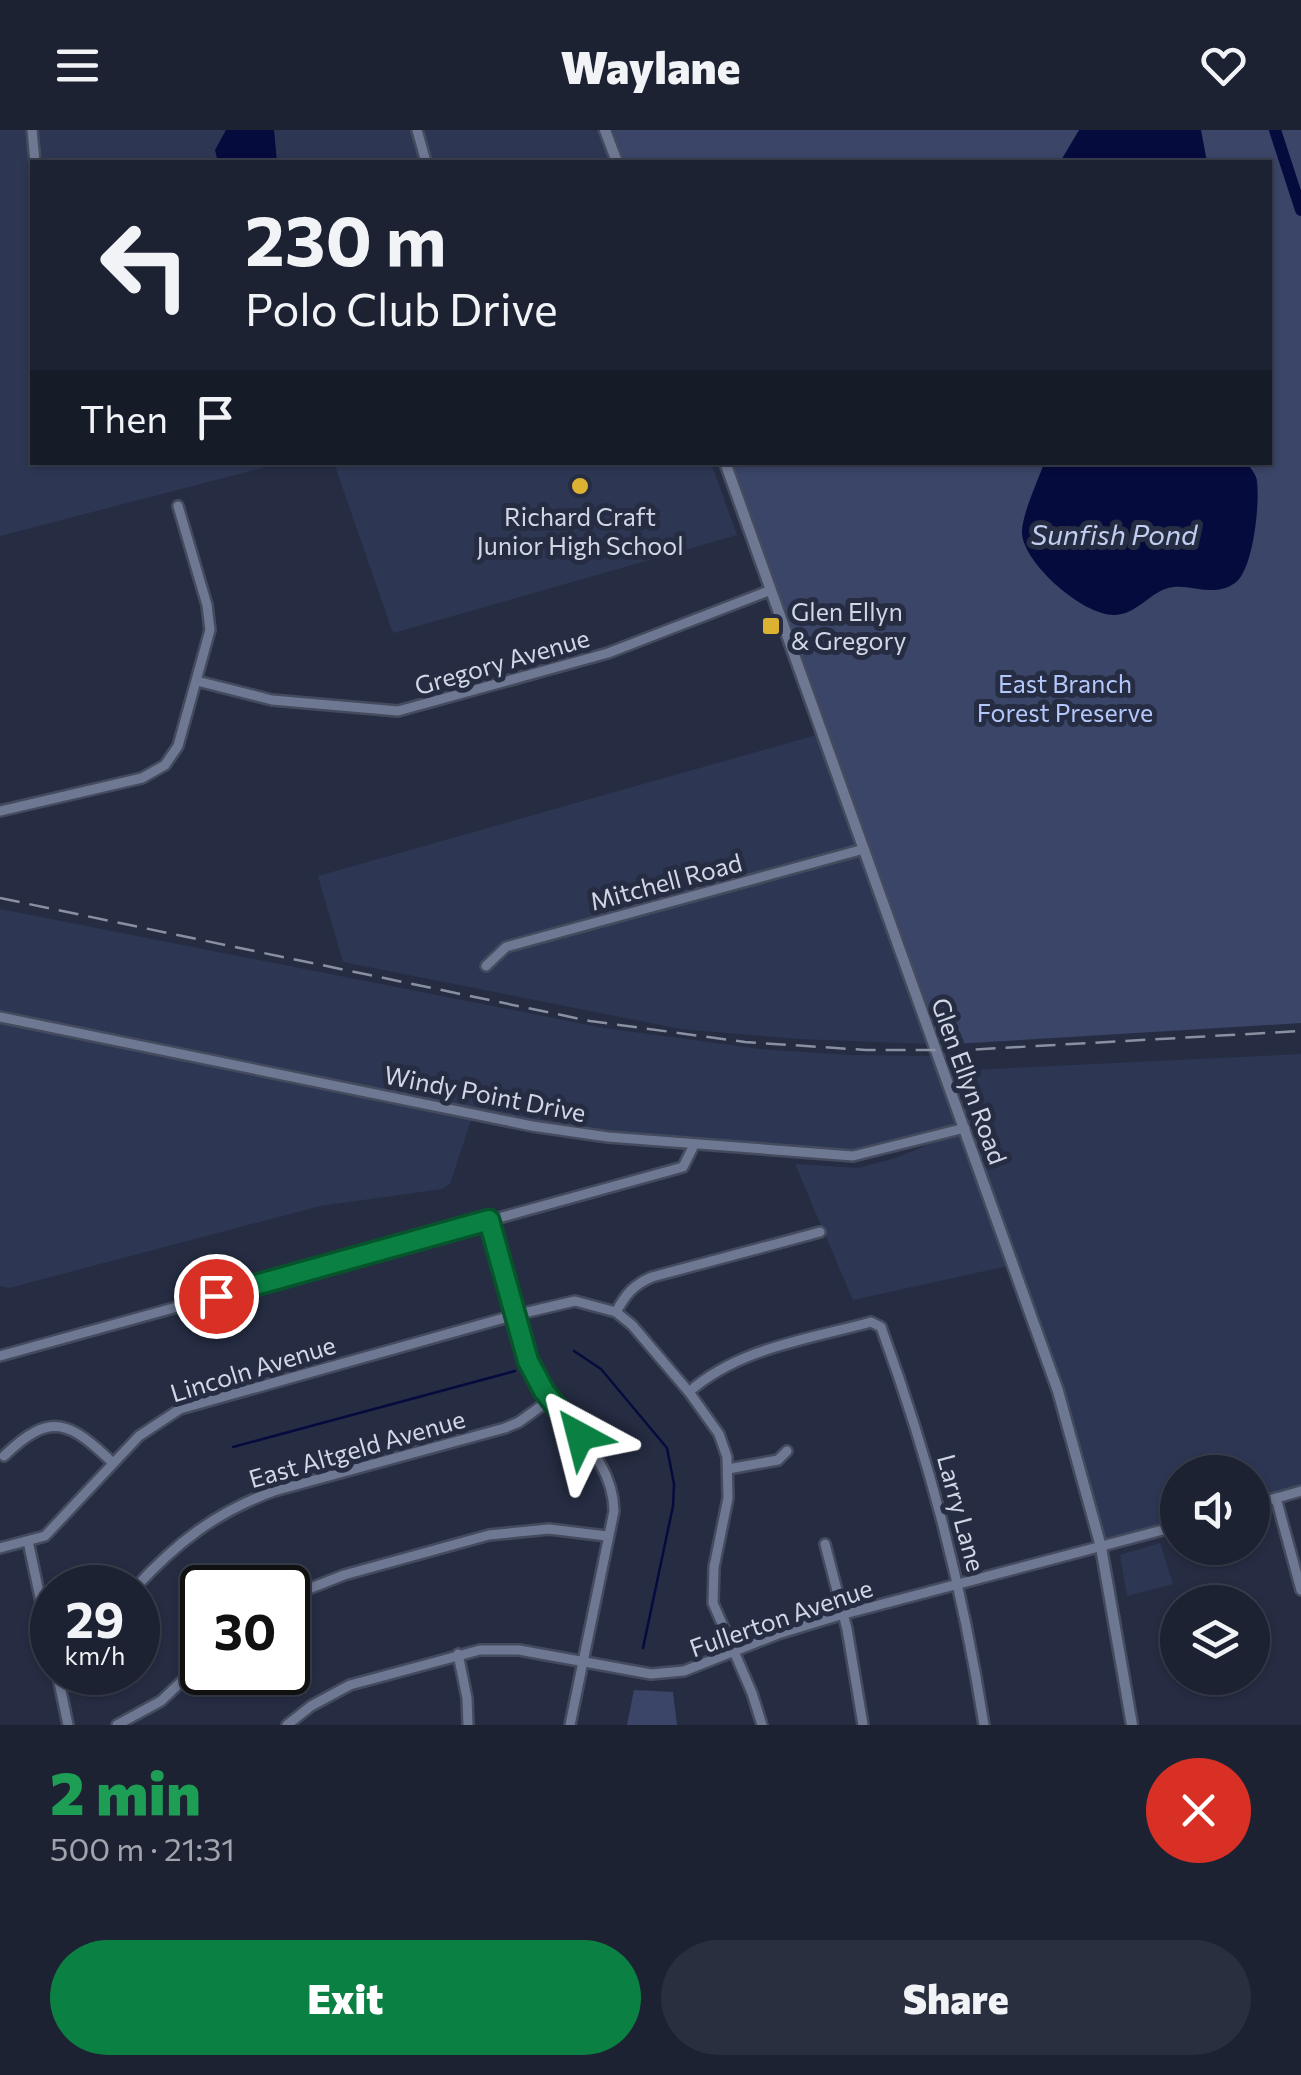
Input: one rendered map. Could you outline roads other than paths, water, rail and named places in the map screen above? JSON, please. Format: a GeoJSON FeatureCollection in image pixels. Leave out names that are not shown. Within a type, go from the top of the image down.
{"type":"FeatureCollection","features":[{"type":"Feature","properties":{"kind":"street"},"geometry":{"type":"LineString","coordinates":[[32,130],[36,160]]}},
{"type":"Feature","properties":{"kind":"street"},"geometry":{"type":"LineString","coordinates":[[417,130],[425,160]]}},
{"type":"Feature","properties":{"kind":"street"},"geometry":{"type":"LineString","coordinates":[[605,130],[615,160]]}},
{"type":"Feature","properties":{"kind":"street","name":"Glen Ellyn Road"},"geometry":{"type":"LineString","coordinates":[[726,465],[1058,1391],[1101,1548],[1132,1725]]}},
{"type":"Feature","properties":{"kind":"street"},"geometry":{"type":"LineString","coordinates":[[1,807],[122,784],[158,771],[170,760],[178,746],[209,640],[210,618],[178,506]]}},
{"type":"Feature","properties":{"kind":"street","name":"Gregory Avenue"},"geometry":{"type":"LineString","coordinates":[[197,681],[272,700],[398,711],[608,654],[771,590]]}},
{"type":"Feature","properties":{"kind":"street","name":"Mitchell Road"},"geometry":{"type":"LineString","coordinates":[[486,966],[506,947],[864,849]]}},
{"type":"Feature","properties":{"kind":"street","name":"Windy Point Drive"},"geometry":{"type":"LineString","coordinates":[[0,1017],[532,1126],[608,1138],[854,1156],[965,1128]]}},
{"type":"Feature","properties":{"kind":"street"},"geometry":{"type":"LineString","coordinates":[[0,1356],[684,1167],[694,1144]]}},
{"type":"Feature","properties":{"kind":"street"},"geometry":{"type":"LineString","coordinates":[[489,1220],[528,1361],[551,1400],[606,1472],[614,1511],[570,1725]]}},
{"type":"Feature","properties":{"kind":"street"},"geometry":{"type":"LineString","coordinates":[[762,1725],[716,1612],[712,1590],[728,1498],[728,1469],[719,1434],[689,1392],[632,1325],[616,1312],[637,1283],[652,1277],[820,1232]]}},
{"type":"Feature","properties":{"kind":"street","name":"Lincoln Avenue"},"geometry":{"type":"LineString","coordinates":[[0,1548],[45,1536],[150,1427],[200,1402],[562,1303],[589,1302],[616,1312]]}},
{"type":"Feature","properties":{"kind":"street","name":"Larry Lane"},"geometry":{"type":"LineString","coordinates":[[689,1392],[714,1370],[736,1360],[871,1322],[881,1328],[921,1441],[960,1584],[984,1725]]}},
{"type":"Feature","properties":{"kind":"street","name":"East Altgeld Avenue"},"geometry":{"type":"LineString","coordinates":[[158,1565],[186,1537],[240,1504],[505,1428],[551,1400]]}},
{"type":"Feature","properties":{"kind":"street"},"geometry":{"type":"LineString","coordinates":[[4,1456],[30,1433],[54,1426],[77,1430],[113,1463]]}},
{"type":"Feature","properties":{"kind":"street"},"geometry":{"type":"LineString","coordinates":[[728,1469],[778,1460],[787,1451]]}},
{"type":"Feature","properties":{"kind":"street"},"geometry":{"type":"LineString","coordinates":[[1270,1500],[1301,1490]]}},
{"type":"Feature","properties":{"kind":"street"},"geometry":{"type":"LineString","coordinates":[[1276,1498],[1301,1590]]}},
{"type":"Feature","properties":{"kind":"street"},"geometry":{"type":"LineString","coordinates":[[310,1588],[489,1535],[549,1529],[607,1536]]}},
{"type":"Feature","properties":{"kind":"street","name":"Fullerton Avenue"},"geometry":{"type":"LineString","coordinates":[[287,1725],[350,1684],[458,1654],[519,1650],[664,1674],[701,1666],[778,1634],[843,1614],[1160,1531]]}},
{"type":"Feature","properties":{"kind":"street"},"geometry":{"type":"LineString","coordinates":[[28,1542],[33,1565]]}},
{"type":"Feature","properties":{"kind":"street"},"geometry":{"type":"LineString","coordinates":[[825,1544],[843,1614],[862,1725]]}},
{"type":"Feature","properties":{"kind":"street"},"geometry":{"type":"LineString","coordinates":[[458,1654],[468,1725]]}},
{"type":"Feature","properties":{"kind":"street"},"geometry":{"type":"LineString","coordinates":[[117,1725],[161,1701],[180,1683]]}},
{"type":"Feature","properties":{"kind":"street"},"geometry":{"type":"LineString","coordinates":[[61,1695],[68,1725]]}},
{"type":"Feature","properties":{"kind":"water"},"geometry":{"type":"Polygon","coordinates":[[[226,130],[274,130],[277,160],[218,160],[215,150],[226,130]]]}},
{"type":"Feature","properties":{"kind":"water"},"geometry":{"type":"Polygon","coordinates":[[[1079,130],[1201,130],[1207,160],[1061,160],[1079,130]]]}},
{"type":"Feature","properties":{"kind":"water","name":"Sunfish Pond"},"geometry":{"type":"Polygon","coordinates":[[[1043,465],[1249,465],[1257,479],[1251,552],[1235,583],[1218,590],[1168,588],[1123,614],[1102,613],[1088,607],[1045,574],[1026,546],[1022,534],[1043,465]]]}},
{"type":"Feature","properties":{"kind":"waterway"},"geometry":{"type":"LineString","coordinates":[[1275,130],[1301,210]]}},
{"type":"Feature","properties":{"kind":"waterway"},"geometry":{"type":"LineString","coordinates":[[574,1351],[601,1369],[667,1448],[674,1484],[673,1506],[643,1648]]}},
{"type":"Feature","properties":{"kind":"waterway"},"geometry":{"type":"LineString","coordinates":[[233,1447],[515,1371]]}},
{"type":"Feature","properties":{"kind":"railway"},"geometry":{"type":"LineString","coordinates":[[0,898],[590,1021],[745,1042],[866,1050],[966,1050],[1301,1031]]}},
{"type":"Feature","properties":{"kind":"place","name":"Richard Craft Junior High School"},"geometry":{"type":"Point","coordinates":[580,486]}},
{"type":"Feature","properties":{"kind":"place","name":"Glen Ellyn & Gregory"},"geometry":{"type":"Point","coordinates":[771,626]}},
{"type":"Feature","properties":{"kind":"park label","name":"East Branch Forest Preserve"},"geometry":{"type":"Point","coordinates":[1065,698]}}]}
